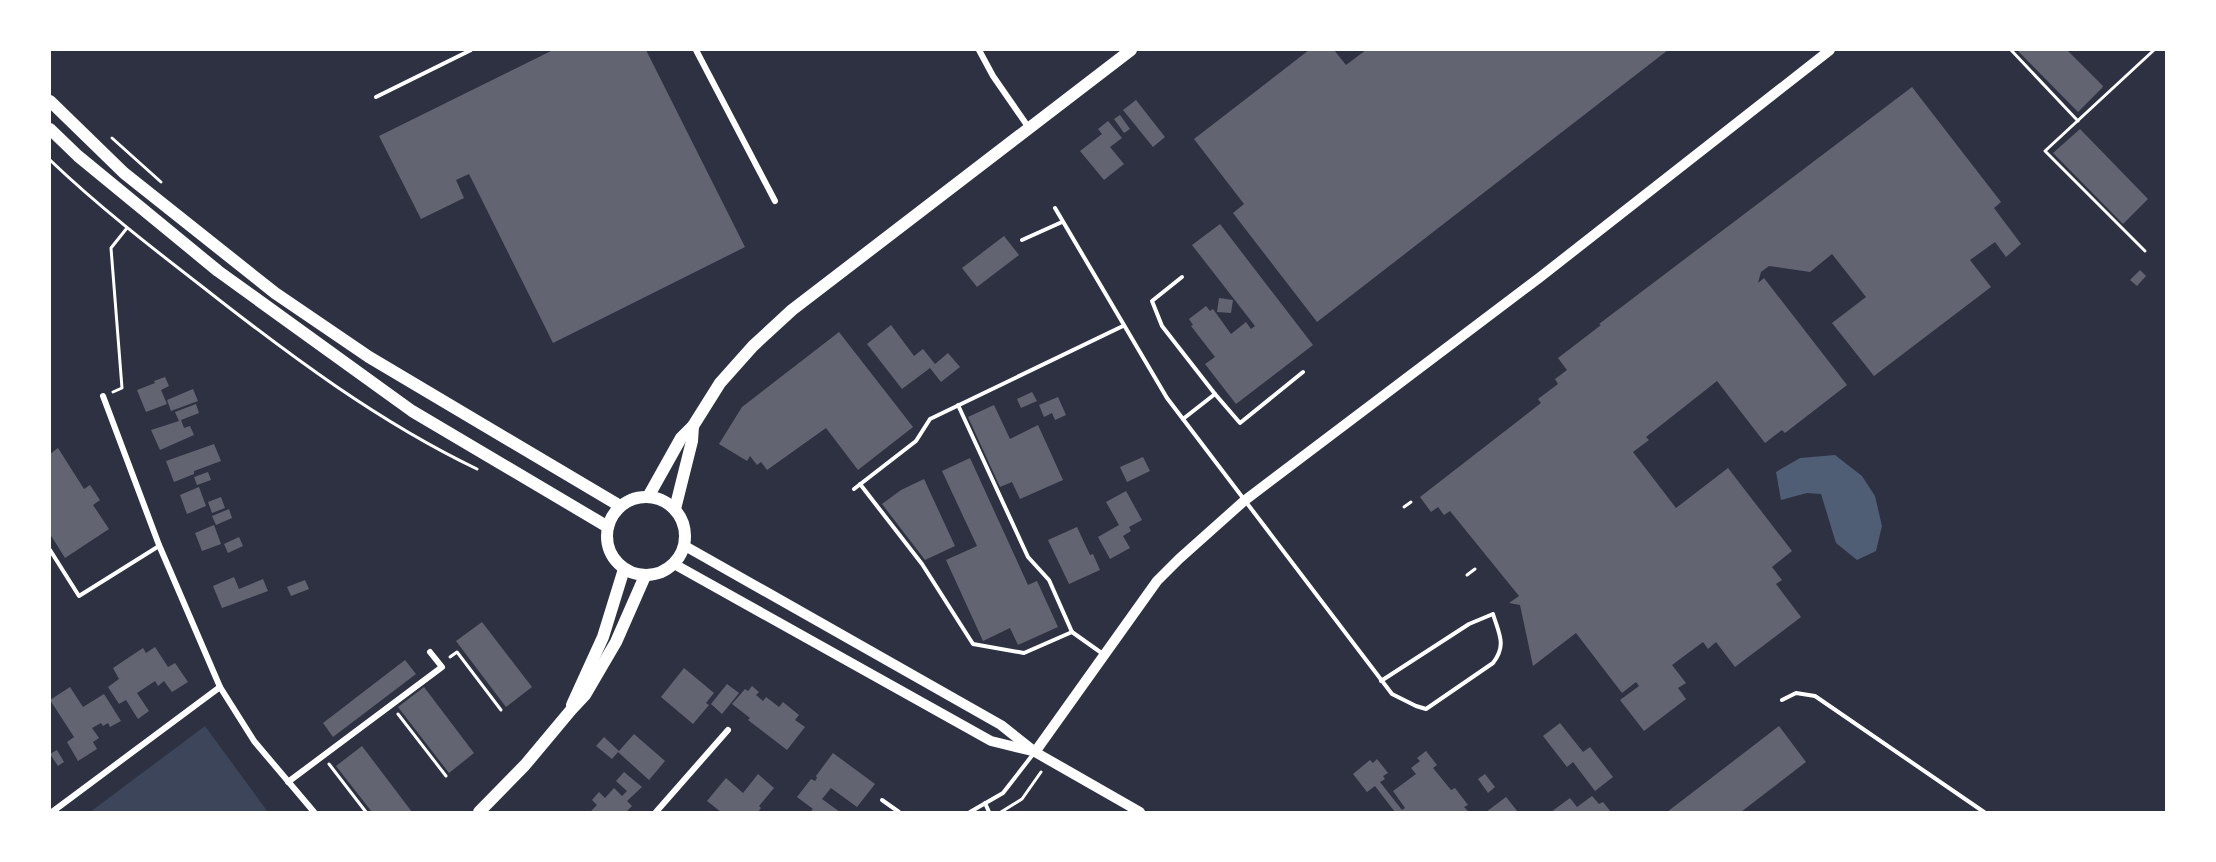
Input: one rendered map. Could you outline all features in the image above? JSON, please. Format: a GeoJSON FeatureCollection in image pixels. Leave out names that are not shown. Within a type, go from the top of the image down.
{"type":"FeatureCollection","features":[{"type":"Feature","properties":{"kind":"main road"},"geometry":{"type":"LineString","coordinates":[[648,497],[681,438],[693,426],[720,383],[753,346],[792,310],[1131,50]]}},
{"type":"Feature","properties":{"kind":"main road"},"geometry":{"type":"LineString","coordinates":[[50,101],[124,172],[275,293],[369,357],[620,506]]}},
{"type":"Feature","properties":{"kind":"main road"},"geometry":{"type":"LineString","coordinates":[[50,129],[78,156],[218,271],[412,411],[608,527]]}},
{"type":"Feature","properties":{"kind":"main road"},"geometry":{"type":"LineString","coordinates":[[675,509],[692,441],[693,426]]}},
{"type":"Feature","properties":{"kind":"main road"},"geometry":{"type":"LineString","coordinates":[[638,497],[648,497],[667,502],[675,509],[684,526],[685,546],[674,564],[666,571],[645,576],[624,569],[613,558],[607,543],[610,519],[620,506],[638,497]]}},
{"type":"Feature","properties":{"kind":"main road"},"geometry":{"type":"LineString","coordinates":[[571,710],[603,637],[624,569]]}},
{"type":"Feature","properties":{"kind":"main road"},"geometry":{"type":"LineString","coordinates":[[479,813],[525,765],[585,695],[616,642],[645,576]]}},
{"type":"Feature","properties":{"kind":"street"},"geometry":{"type":"LineString","coordinates":[[696,50],[775,201]]}},
{"type":"Feature","properties":{"kind":"street"},"geometry":{"type":"LineString","coordinates":[[979,50],[993,76],[1029,128]]}},
{"type":"Feature","properties":{"kind":"street"},"geometry":{"type":"LineString","coordinates":[[1035,752],[1157,581],[1244,501],[1539,278],[1830,50]]}},
{"type":"Feature","properties":{"kind":"street"},"geometry":{"type":"LineString","coordinates":[[103,396],[159,545],[220,687],[254,741],[314,813]]}},
{"type":"Feature","properties":{"kind":"street"},"geometry":{"type":"LineString","coordinates":[[685,546],[1001,725],[1035,752],[1140,813]]}},
{"type":"Feature","properties":{"kind":"street"},"geometry":{"type":"LineString","coordinates":[[674,564],[991,741],[1035,752]]}},
{"type":"Feature","properties":{"kind":"street"},"geometry":{"type":"LineString","coordinates":[[288,782],[442,667],[430,652]]}},
{"type":"Feature","properties":{"kind":"street"},"geometry":{"type":"LineString","coordinates":[[52,813],[220,687]]}},
{"type":"Feature","properties":{"kind":"street"},"geometry":{"type":"LineString","coordinates":[[656,813],[728,730]]}},
{"type":"Feature","properties":{"kind":"lane"},"geometry":{"type":"LineString","coordinates":[[376,97],[471,50]]}},
{"type":"Feature","properties":{"kind":"lane"},"geometry":{"type":"LineString","coordinates":[[1055,208],[1167,398],[1244,501],[1382,681],[1392,694],[1416,706],[1426,708],[1493,663],[1501,654],[1502,642],[1493,614],[1469,624],[1382,681]]}},
{"type":"Feature","properties":{"kind":"lane"},"geometry":{"type":"LineString","coordinates":[[1022,240],[1062,222]]}},
{"type":"Feature","properties":{"kind":"lane"},"geometry":{"type":"LineString","coordinates":[[1182,277],[1152,301],[1162,326],[1240,423],[1303,372]]}},
{"type":"Feature","properties":{"kind":"lane"},"geometry":{"type":"LineString","coordinates":[[854,489],[916,441],[930,419],[1123,326]]}},
{"type":"Feature","properties":{"kind":"lane"},"geometry":{"type":"LineString","coordinates":[[1183,419],[1215,394]]}},
{"type":"Feature","properties":{"kind":"lane"},"geometry":{"type":"LineString","coordinates":[[958,405],[1028,557],[1049,580],[1072,633],[1103,655]]}},
{"type":"Feature","properties":{"kind":"lane"},"geometry":{"type":"LineString","coordinates":[[860,484],[922,564],[973,644],[1024,653],[1072,633]]}},
{"type":"Feature","properties":{"kind":"lane"},"geometry":{"type":"LineString","coordinates":[[50,550],[79,596],[159,545]]}},
{"type":"Feature","properties":{"kind":"lane"},"geometry":{"type":"LineString","coordinates":[[1782,700],[1796,693],[1815,696],[1984,813]]}},
{"type":"Feature","properties":{"kind":"lane"},"geometry":{"type":"LineString","coordinates":[[970,813],[1004,793],[1035,752]]}},
{"type":"Feature","properties":{"kind":"lane"},"geometry":{"type":"LineString","coordinates":[[882,800],[898,813]]}},
{"type":"Feature","properties":{"kind":"lane"},"geometry":{"type":"LineString","coordinates":[[985,803],[989,813]]}},
{"type":"Feature","properties":{"kind":"path"},"geometry":{"type":"LineString","coordinates":[[2011,50],[2078,121]]}},
{"type":"Feature","properties":{"kind":"path"},"geometry":{"type":"LineString","coordinates":[[2145,251],[2045,151],[2154,50]]}},
{"type":"Feature","properties":{"kind":"path"},"geometry":{"type":"LineString","coordinates":[[112,138],[164,184]]}},
{"type":"Feature","properties":{"kind":"path"},"geometry":{"type":"LineString","coordinates":[[103,396],[122,388],[111,248],[127,228]]}},
{"type":"Feature","properties":{"kind":"path"},"geometry":{"type":"LineString","coordinates":[[1404,507],[1411,502]]}},
{"type":"Feature","properties":{"kind":"path"},"geometry":{"type":"LineString","coordinates":[[1467,575],[1475,569]]}},
{"type":"Feature","properties":{"kind":"path"},"geometry":{"type":"LineString","coordinates":[[440,664],[457,652],[501,710]]}},
{"type":"Feature","properties":{"kind":"path"},"geometry":{"type":"LineString","coordinates":[[392,705],[446,776]]}},
{"type":"Feature","properties":{"kind":"path"},"geometry":{"type":"LineString","coordinates":[[323,756],[366,813]]}},
{"type":"Feature","properties":{"kind":"path"},"geometry":{"type":"LineString","coordinates":[[1001,813],[1022,799],[1049,760]]}},
{"type":"Feature","properties":{"kind":"shaded area"},"geometry":{"type":"Polygon","coordinates":[[[1835,455],[1862,476],[1875,496],[1882,526],[1876,551],[1857,560],[1836,543],[1821,494],[1807,493],[1781,500],[1776,472],[1800,458],[1835,455]]]}},
{"type":"Feature","properties":{"kind":"shaded area"},"geometry":{"type":"Polygon","coordinates":[[[205,726],[268,812],[90,812],[205,726]]]}},
{"type":"Feature","properties":{"kind":"building"},"geometry":{"type":"Polygon","coordinates":[[[553,50],[646,50],[745,247],[553,343],[469,174],[456,180],[464,198],[421,219],[379,136],[553,50]]]}},
{"type":"Feature","properties":{"kind":"building"},"geometry":{"type":"Polygon","coordinates":[[[1309,50],[1334,50],[1346,65],[1366,50],[1668,50],[1317,322],[1233,213],[1244,204],[1194,139],[1309,50]]]}},
{"type":"Feature","properties":{"kind":"building"},"geometry":{"type":"Polygon","coordinates":[[[2017,50],[2067,50],[2103,86],[2078,112],[2017,50]]]}},
{"type":"Feature","properties":{"kind":"building"},"geometry":{"type":"Polygon","coordinates":[[[1912,87],[2001,202],[1994,208],[2021,244],[2006,257],[1995,242],[1970,260],[1991,287],[1874,376],[1832,323],[1866,297],[1832,254],[1810,272],[1769,266],[1761,272],[1758,283],[1764,278],[1847,385],[1785,433],[1782,430],[1765,443],[1717,381],[1646,437],[1649,440],[1633,452],[1676,508],[1728,468],[1792,551],[1772,567],[1782,580],[1776,584],[1801,617],[1735,667],[1716,642],[1708,649],[1703,642],[1672,665],[1686,683],[1678,688],[1686,699],[1644,731],[1620,700],[1639,686],[1636,682],[1622,693],[1576,633],[1533,666],[1520,605],[1509,603],[1519,596],[1450,511],[1444,515],[1438,507],[1431,512],[1420,497],[1541,403],[1538,399],[1558,384],[1555,379],[1567,370],[1558,358],[1601,325],[1599,324],[1912,87]]]}},
{"type":"Feature","properties":{"kind":"building"},"geometry":{"type":"Polygon","coordinates":[[[1136,100],[1165,137],[1153,147],[1123,110],[1136,100]]]}},
{"type":"Feature","properties":{"kind":"building"},"geometry":{"type":"Polygon","coordinates":[[[1120,115],[1130,129],[1124,133],[1114,119],[1120,115]]]}},
{"type":"Feature","properties":{"kind":"building"},"geometry":{"type":"Polygon","coordinates":[[[1108,121],[1122,138],[1110,147],[1124,164],[1104,180],[1080,151],[1102,134],[1098,129],[1108,121]]]}},
{"type":"Feature","properties":{"kind":"building"},"geometry":{"type":"Polygon","coordinates":[[[2080,129],[2148,199],[2123,224],[2053,153],[2080,129]]]}},
{"type":"Feature","properties":{"kind":"building"},"geometry":{"type":"Polygon","coordinates":[[[1220,224],[1313,345],[1236,404],[1205,364],[1215,357],[1191,326],[1193,325],[1189,319],[1206,306],[1210,311],[1213,309],[1231,334],[1246,322],[1251,329],[1255,326],[1192,245],[1220,224]]]}},
{"type":"Feature","properties":{"kind":"building"},"geometry":{"type":"Polygon","coordinates":[[[1004,236],[1019,255],[977,287],[962,268],[1004,236]]]}},
{"type":"Feature","properties":{"kind":"building"},"geometry":{"type":"Polygon","coordinates":[[[2140,270],[2146,276],[2137,286],[2130,280],[2140,270]]]}},
{"type":"Feature","properties":{"kind":"building"},"geometry":{"type":"Polygon","coordinates":[[[1219,298],[1233,300],[1231,313],[1217,312],[1219,298]]]}},
{"type":"Feature","properties":{"kind":"building"},"geometry":{"type":"Polygon","coordinates":[[[891,325],[914,356],[923,349],[935,364],[948,353],[960,367],[941,382],[930,368],[902,389],[867,344],[891,325]]]}},
{"type":"Feature","properties":{"kind":"building"},"geometry":{"type":"Polygon","coordinates":[[[839,332],[913,427],[858,470],[826,428],[767,470],[761,462],[757,465],[750,456],[747,461],[719,444],[742,407],[839,332]]]}},
{"type":"Feature","properties":{"kind":"building"},"geometry":{"type":"Polygon","coordinates":[[[165,377],[169,386],[161,390],[167,404],[146,412],[137,390],[165,377]]]}},
{"type":"Feature","properties":{"kind":"building"},"geometry":{"type":"Polygon","coordinates":[[[193,389],[198,401],[171,411],[167,400],[193,389]]]}},
{"type":"Feature","properties":{"kind":"building"},"geometry":{"type":"Polygon","coordinates":[[[1032,392],[1037,401],[1021,408],[1017,399],[1032,392]]]}},
{"type":"Feature","properties":{"kind":"building"},"geometry":{"type":"Polygon","coordinates":[[[1058,397],[1066,415],[1055,420],[1052,413],[1044,417],[1039,405],[1058,397]]]}},
{"type":"Feature","properties":{"kind":"building"},"geometry":{"type":"Polygon","coordinates":[[[196,404],[199,413],[181,420],[184,428],[190,426],[194,435],[160,450],[151,430],[179,421],[175,412],[196,404]]]}},
{"type":"Feature","properties":{"kind":"building"},"geometry":{"type":"Polygon","coordinates":[[[994,405],[1010,439],[1038,425],[1063,480],[1020,499],[1012,482],[1000,487],[968,417],[994,405]]]}},
{"type":"Feature","properties":{"kind":"building"},"geometry":{"type":"Polygon","coordinates":[[[214,444],[221,461],[194,471],[194,474],[174,482],[166,461],[214,444]]]}},
{"type":"Feature","properties":{"kind":"building"},"geometry":{"type":"Polygon","coordinates":[[[58,448],[84,489],[90,485],[100,500],[93,505],[109,529],[65,558],[50,534],[50,454],[58,448]]]}},
{"type":"Feature","properties":{"kind":"building"},"geometry":{"type":"Polygon","coordinates":[[[1143,457],[1150,471],[1127,482],[1120,467],[1143,457]]]}},
{"type":"Feature","properties":{"kind":"building"},"geometry":{"type":"Polygon","coordinates":[[[970,458],[1028,585],[1037,581],[1058,627],[1018,645],[1010,628],[983,641],[946,560],[977,546],[942,471],[970,458]]]}},
{"type":"Feature","properties":{"kind":"building"},"geometry":{"type":"Polygon","coordinates":[[[208,472],[211,480],[197,485],[194,477],[208,472]]]}},
{"type":"Feature","properties":{"kind":"building"},"geometry":{"type":"Polygon","coordinates":[[[924,479],[955,546],[925,560],[882,504],[901,490],[924,479]]]}},
{"type":"Feature","properties":{"kind":"building"},"geometry":{"type":"Polygon","coordinates":[[[199,487],[206,506],[187,514],[180,495],[199,487]]]}},
{"type":"Feature","properties":{"kind":"building"},"geometry":{"type":"Polygon","coordinates":[[[1126,491],[1142,520],[1129,527],[1131,531],[1123,536],[1130,548],[1110,559],[1098,537],[1119,525],[1106,502],[1126,491]]]}},
{"type":"Feature","properties":{"kind":"building"},"geometry":{"type":"Polygon","coordinates":[[[221,497],[225,508],[212,513],[208,502],[221,497]]]}},
{"type":"Feature","properties":{"kind":"building"},"geometry":{"type":"Polygon","coordinates":[[[229,509],[232,518],[216,525],[212,516],[229,509]]]}},
{"type":"Feature","properties":{"kind":"building"},"geometry":{"type":"Polygon","coordinates":[[[214,525],[221,544],[202,551],[195,533],[214,525]]]}},
{"type":"Feature","properties":{"kind":"building"},"geometry":{"type":"Polygon","coordinates":[[[1077,527],[1100,570],[1069,584],[1048,540],[1077,527]]]}},
{"type":"Feature","properties":{"kind":"building"},"geometry":{"type":"Polygon","coordinates":[[[239,537],[243,546],[228,553],[224,544],[239,537]]]}},
{"type":"Feature","properties":{"kind":"building"},"geometry":{"type":"Polygon","coordinates":[[[234,577],[239,589],[263,579],[268,591],[222,608],[213,586],[234,577]]]}},
{"type":"Feature","properties":{"kind":"building"},"geometry":{"type":"Polygon","coordinates":[[[305,580],[309,589],[291,596],[287,587],[305,580]]]}},
{"type":"Feature","properties":{"kind":"building"},"geometry":{"type":"Polygon","coordinates":[[[482,622],[532,687],[506,707],[456,641],[482,622]]]}},
{"type":"Feature","properties":{"kind":"building"},"geometry":{"type":"Polygon","coordinates":[[[155,647],[168,667],[175,663],[188,682],[172,692],[164,681],[158,686],[155,681],[137,693],[149,711],[138,719],[126,700],[119,704],[108,687],[119,679],[113,668],[143,648],[146,653],[155,647]]]}},
{"type":"Feature","properties":{"kind":"building"},"geometry":{"type":"Polygon","coordinates":[[[405,660],[416,674],[333,737],[323,723],[405,660]]]}},
{"type":"Feature","properties":{"kind":"building"},"geometry":{"type":"Polygon","coordinates":[[[684,668],[714,693],[706,703],[709,705],[693,724],[661,697],[684,668]]]}},
{"type":"Feature","properties":{"kind":"building"},"geometry":{"type":"Polygon","coordinates":[[[727,684],[739,693],[722,714],[711,704],[727,684]]]}},
{"type":"Feature","properties":{"kind":"building"},"geometry":{"type":"Polygon","coordinates":[[[752,686],[759,692],[756,695],[763,701],[766,697],[779,707],[783,702],[799,715],[795,720],[805,727],[787,750],[748,720],[750,718],[732,704],[745,689],[748,691],[752,686]]]}},
{"type":"Feature","properties":{"kind":"building"},"geometry":{"type":"Polygon","coordinates":[[[70,687],[83,707],[104,694],[121,721],[110,727],[108,723],[103,726],[101,723],[92,728],[99,738],[93,742],[97,749],[78,761],[67,742],[74,737],[50,700],[70,687]]]}},
{"type":"Feature","properties":{"kind":"building"},"geometry":{"type":"Polygon","coordinates":[[[424,687],[474,753],[449,773],[398,707],[424,687]]]}},
{"type":"Feature","properties":{"kind":"building"},"geometry":{"type":"Polygon","coordinates":[[[1560,723],[1583,752],[1590,747],[1613,777],[1595,791],[1573,762],[1567,767],[1543,736],[1560,723]]]}},
{"type":"Feature","properties":{"kind":"building"},"geometry":{"type":"Polygon","coordinates":[[[1779,726],[1806,762],[1741,812],[1667,812],[1779,726]]]}},
{"type":"Feature","properties":{"kind":"building"},"geometry":{"type":"Polygon","coordinates":[[[634,734],[665,761],[649,780],[618,752],[612,759],[596,746],[604,737],[619,751],[634,734]]]}},
{"type":"Feature","properties":{"kind":"building"},"geometry":{"type":"Polygon","coordinates":[[[362,746],[412,812],[372,812],[336,766],[362,746]]]}},
{"type":"Feature","properties":{"kind":"building"},"geometry":{"type":"Polygon","coordinates":[[[57,750],[64,762],[58,766],[50,754],[57,750]]]}},
{"type":"Feature","properties":{"kind":"building"},"geometry":{"type":"Polygon","coordinates":[[[1426,751],[1437,765],[1433,768],[1451,790],[1455,788],[1468,805],[1464,807],[1469,812],[1395,812],[1375,786],[1367,792],[1353,774],[1370,760],[1373,763],[1377,759],[1388,773],[1380,782],[1402,810],[1405,808],[1393,791],[1416,774],[1411,768],[1420,761],[1417,758],[1426,751]]]}},
{"type":"Feature","properties":{"kind":"building"},"geometry":{"type":"Polygon","coordinates":[[[833,753],[875,784],[857,807],[831,788],[822,799],[840,812],[810,812],[813,809],[797,797],[811,779],[815,781],[816,776],[833,753]]]}},
{"type":"Feature","properties":{"kind":"building"},"geometry":{"type":"Polygon","coordinates":[[[624,772],[642,787],[627,801],[632,806],[626,812],[590,812],[597,805],[592,800],[599,792],[605,798],[614,788],[622,796],[627,791],[616,781],[624,772]]]}},
{"type":"Feature","properties":{"kind":"building"},"geometry":{"type":"Polygon","coordinates":[[[758,774],[774,788],[759,806],[761,808],[758,812],[721,812],[707,801],[726,778],[743,793],[758,774]]]}},
{"type":"Feature","properties":{"kind":"building"},"geometry":{"type":"Polygon","coordinates":[[[1485,774],[1495,787],[1488,793],[1478,779],[1485,774]]]}},
{"type":"Feature","properties":{"kind":"building"},"geometry":{"type":"Polygon","coordinates":[[[1592,796],[1599,804],[1603,802],[1611,812],[1551,812],[1570,798],[1577,807],[1592,796]]]}},
{"type":"Feature","properties":{"kind":"building"},"geometry":{"type":"Polygon","coordinates":[[[1506,797],[1518,812],[1486,812],[1506,797]]]}}]}
